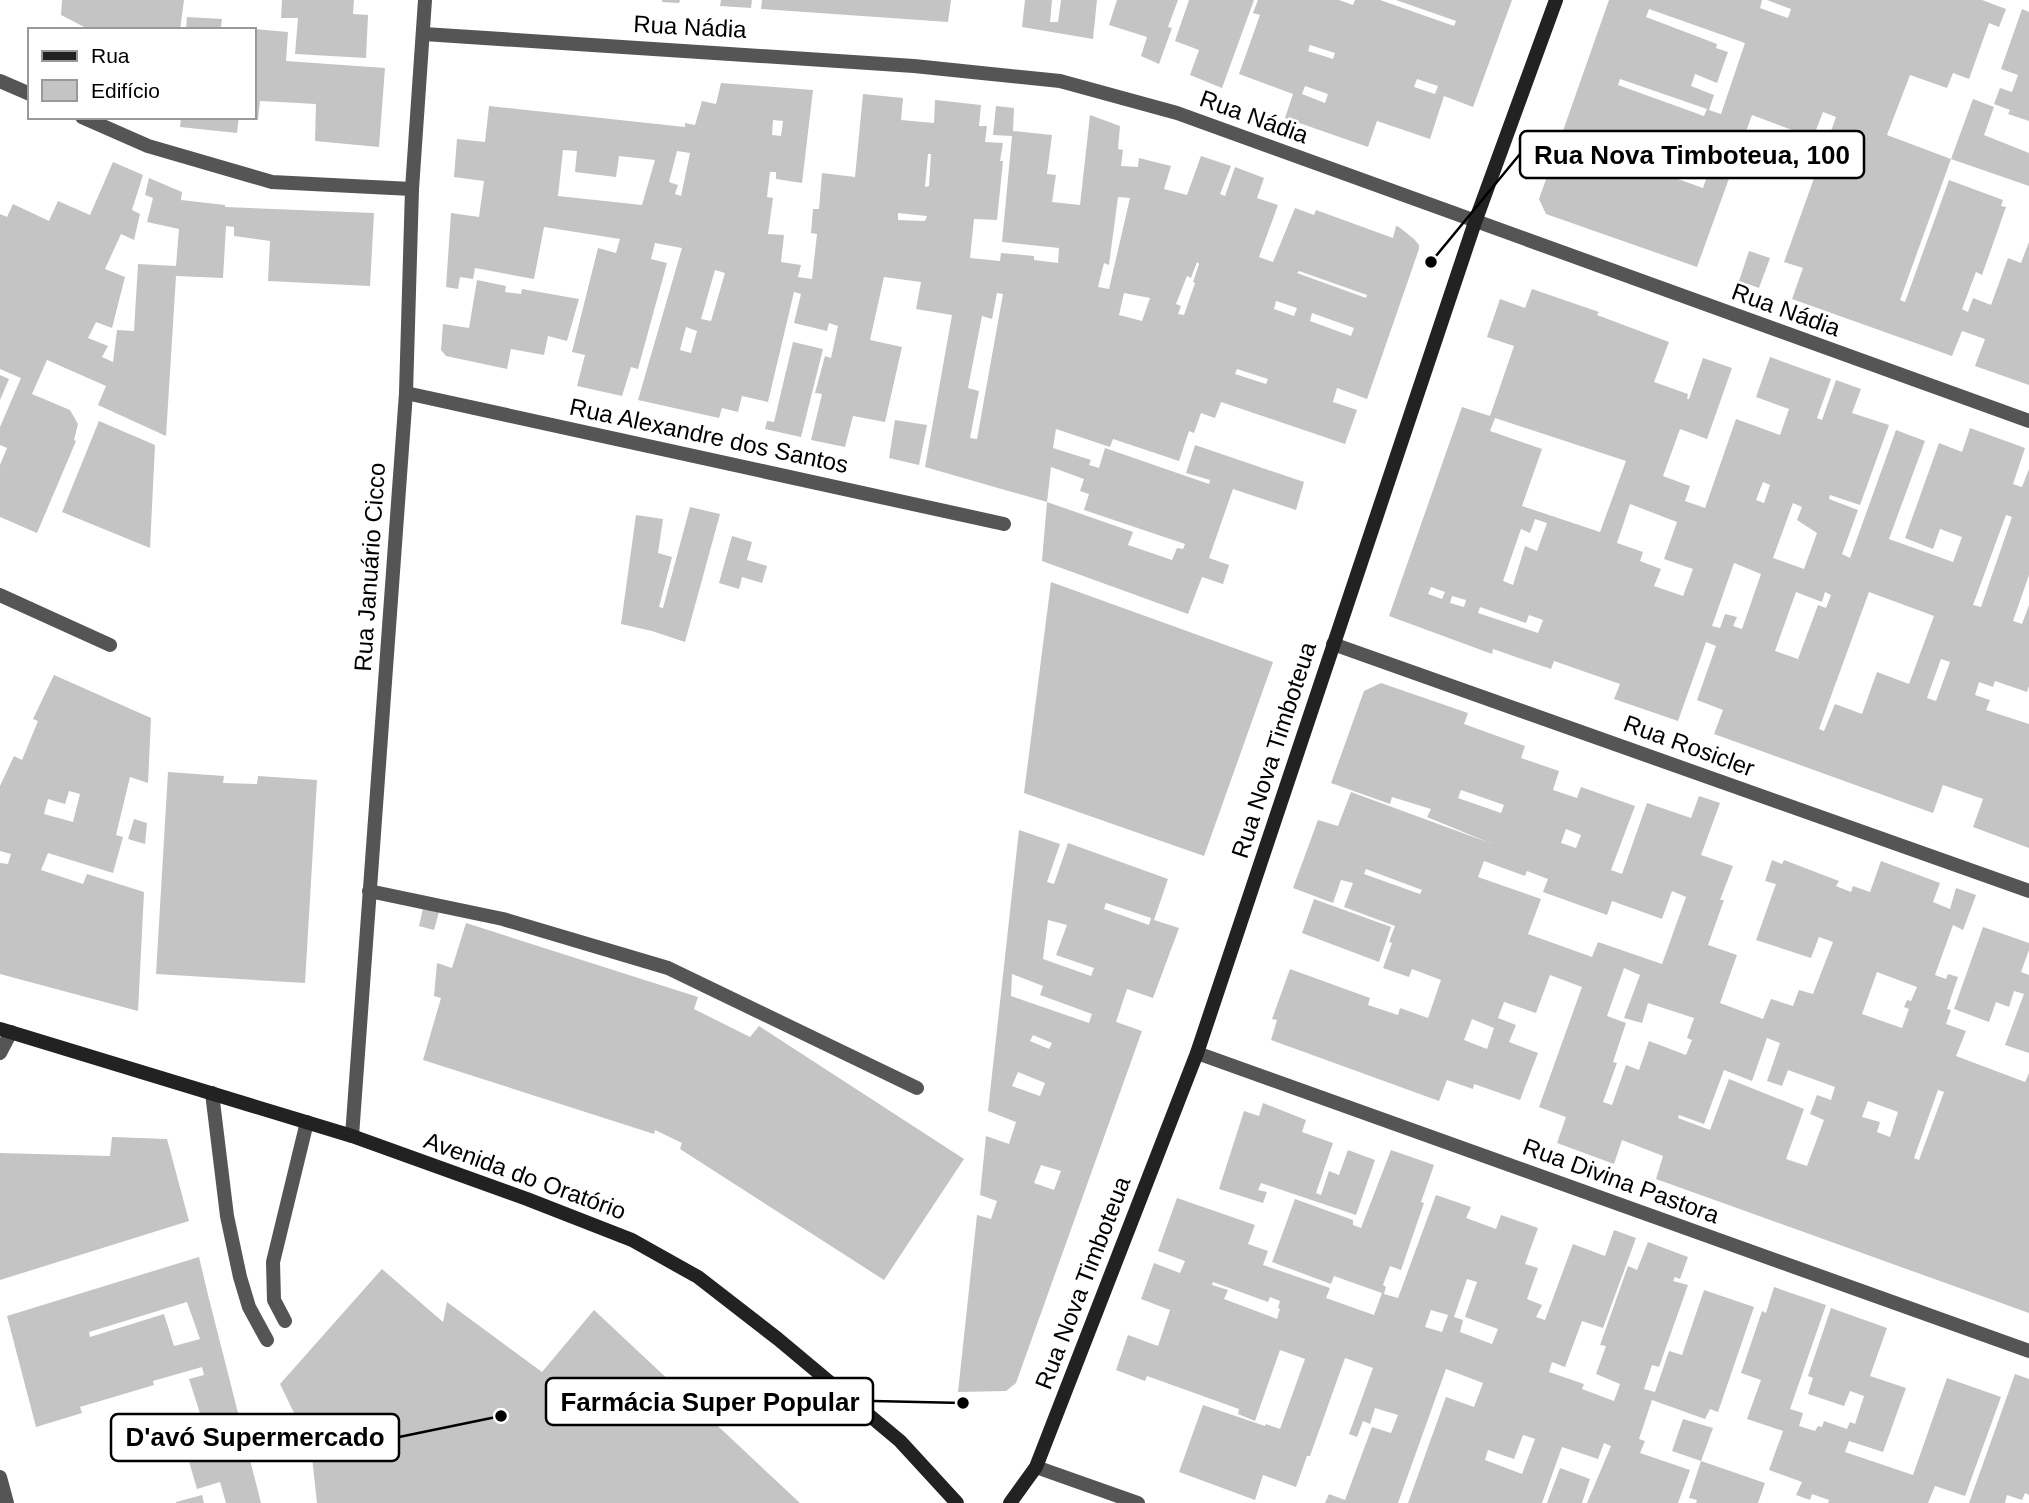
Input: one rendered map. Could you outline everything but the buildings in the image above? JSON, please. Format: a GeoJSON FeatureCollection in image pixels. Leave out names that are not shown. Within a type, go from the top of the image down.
{"type":"FeatureCollection","features":[{"type":"Feature","properties":{"kind":"main road","name":"Rua Nova Timboteua"},"geometry":{"type":"LineString","coordinates":[[1010,1503],[1036,1467],[1197,1053],[1475,222],[1556,0]]}},
{"type":"Feature","properties":{"kind":"main road","name":"Avenida do Oratório"},"geometry":{"type":"LineString","coordinates":[[6,1030],[352,1136],[632,1240],[698,1277],[778,1339],[900,1441],[957,1503]]}},
{"type":"Feature","properties":{"kind":"street","name":"Rua Januário Cicco"},"geometry":{"type":"LineString","coordinates":[[352,1136],[405,393],[412,188],[425,0]]}},
{"type":"Feature","properties":{"kind":"street","name":"Rua Nádia"},"geometry":{"type":"LineString","coordinates":[[424,34],[761,54],[1060,81],[1177,113],[2029,421]]}},
{"type":"Feature","properties":{"kind":"street"},"geometry":{"type":"LineString","coordinates":[[0,81],[28,93]]}},
{"type":"Feature","properties":{"kind":"street"},"geometry":{"type":"LineString","coordinates":[[87,119],[148,146],[272,182],[412,188]]}},
{"type":"Feature","properties":{"kind":"street","name":"Rua Alexandre dos Santos"},"geometry":{"type":"LineString","coordinates":[[405,393],[1004,524]]}},
{"type":"Feature","properties":{"kind":"street"},"geometry":{"type":"LineString","coordinates":[[0,595],[110,645]]}},
{"type":"Feature","properties":{"kind":"street","name":"Rua Rosicler"},"geometry":{"type":"LineString","coordinates":[[1333,644],[2029,891]]}},
{"type":"Feature","properties":{"kind":"street"},"geometry":{"type":"LineString","coordinates":[[369,891],[503,919],[668,968],[918,1088]]}},
{"type":"Feature","properties":{"kind":"street"},"geometry":{"type":"LineString","coordinates":[[0,1053],[6,1030]]}},
{"type":"Feature","properties":{"kind":"street","name":"Rua Divina Pastora"},"geometry":{"type":"LineString","coordinates":[[1197,1053],[2029,1352]]}},
{"type":"Feature","properties":{"kind":"street"},"geometry":{"type":"LineString","coordinates":[[212,1093],[228,1216],[240,1277],[249,1307],[267,1340]]}},
{"type":"Feature","properties":{"kind":"street"},"geometry":{"type":"LineString","coordinates":[[285,1321],[275,1300],[272,1262],[307,1122]]}},
{"type":"Feature","properties":{"kind":"street"},"geometry":{"type":"LineString","coordinates":[[1036,1467],[1138,1503]]}},
{"type":"Feature","properties":{"kind":"street"},"geometry":{"type":"LineString","coordinates":[[0,1477],[7,1503]]}},
{"type":"Feature","properties":{"kind":"place","name":"Rua Nova Timboteua, 100"},"geometry":{"type":"Point","coordinates":[1431,262]}},
{"type":"Feature","properties":{"kind":"place","name":"Farmácia Super Popular"},"geometry":{"type":"Point","coordinates":[963,1403]}},
{"type":"Feature","properties":{"kind":"place","name":"D'avó Supermercado"},"geometry":{"type":"Point","coordinates":[501,1416]}}]}
